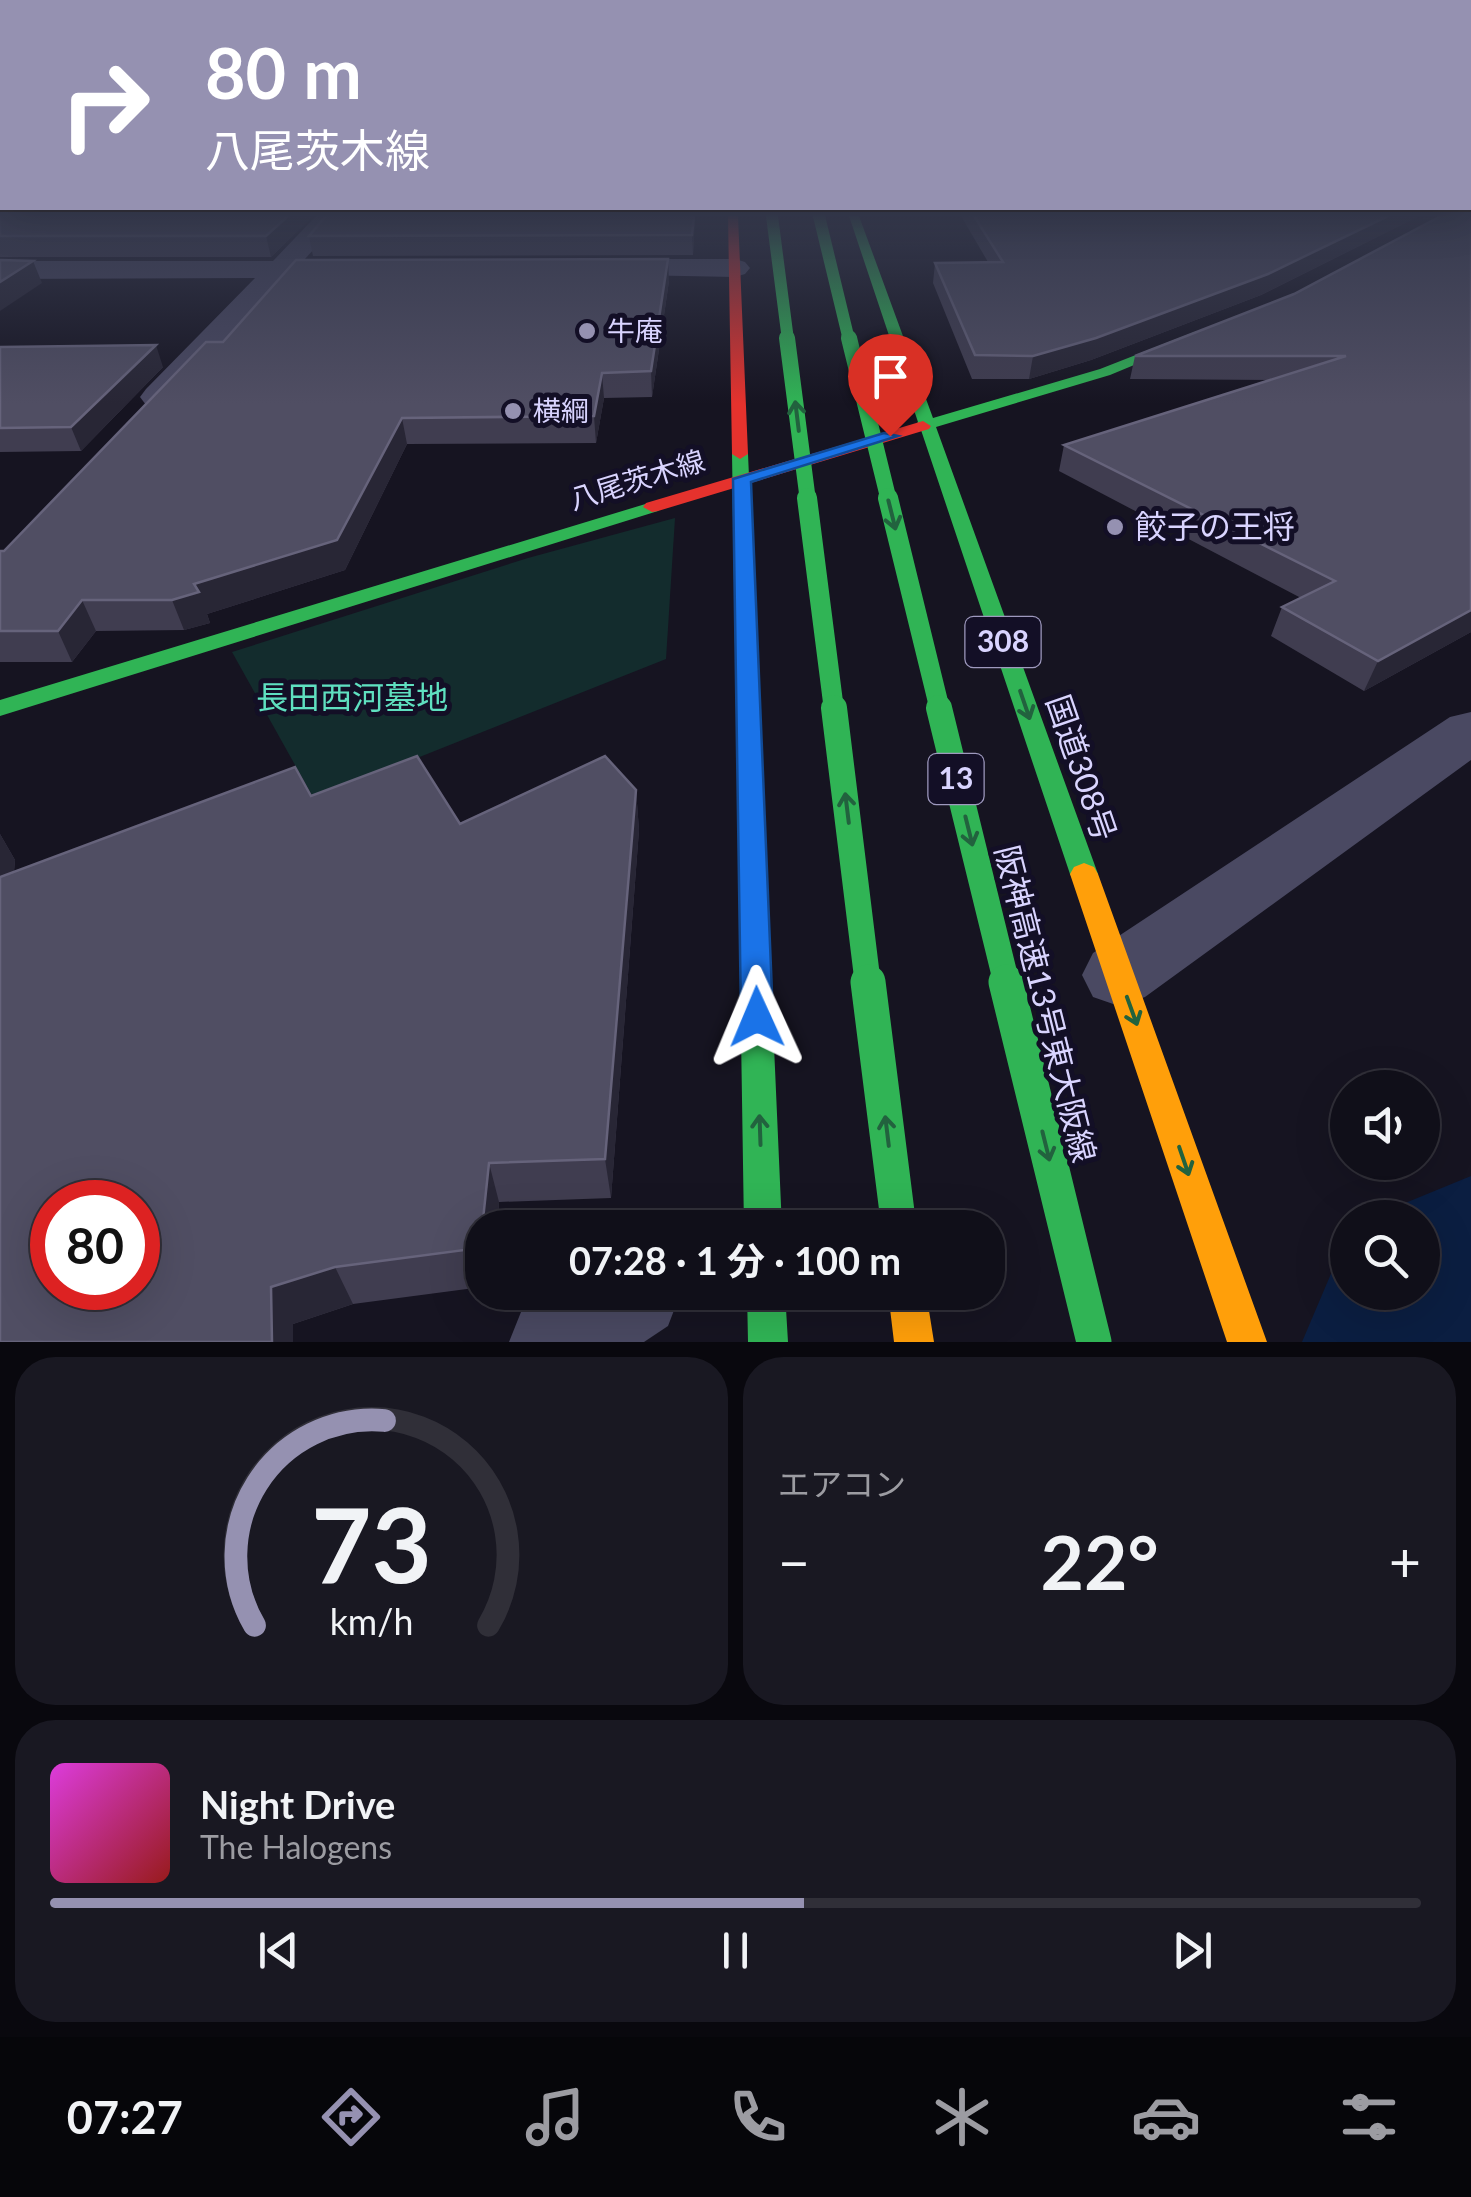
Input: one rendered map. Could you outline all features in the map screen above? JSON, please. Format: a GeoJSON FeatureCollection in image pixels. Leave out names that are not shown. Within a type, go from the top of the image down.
{"type":"FeatureCollection","features":[{"type":"Feature","properties":{"kind":"main road"},"geometry":{"type":"LineString","coordinates":[[735,279],[755,1210]]}},
{"type":"Feature","properties":{"kind":"main road"},"geometry":{"type":"LineString","coordinates":[[780,279],[897,1210]]}},
{"type":"Feature","properties":{"kind":"main road","name":"阪神高速13号東大阪線"},"geometry":{"type":"LineString","coordinates":[[834,279],[1094,1342]]}},
{"type":"Feature","properties":{"kind":"main road","name":"国道308号"},"geometry":{"type":"LineString","coordinates":[[876,279],[1247,1342]]}},
{"type":"Feature","properties":{"kind":"main road","name":"八尾茨木線"},"geometry":{"type":"LineString","coordinates":[[0,708],[742,479],[1106,372],[1223,325]]}},
{"type":"Feature","properties":{"kind":"main road"},"geometry":{"type":"LineString","coordinates":[[765,1310],[768,1339]]}},
{"type":"Feature","properties":{"kind":"main road"},"geometry":{"type":"LineString","coordinates":[[910,1310],[914,1342]]}},
{"type":"Feature","properties":{"kind":"street"},"geometry":{"type":"LineString","coordinates":[[136,422],[270,279]]}},
{"type":"Feature","properties":{"kind":"street"},"geometry":{"type":"LineString","coordinates":[[1119,975],[1471,731]]}},
{"type":"Feature","properties":{"kind":"street"},"geometry":{"type":"LineString","coordinates":[[558,1342],[607,1310]]}},
{"type":"Feature","properties":{"kind":"green space","name":"長田西河墓地"},"geometry":{"type":"Polygon","coordinates":[[[675,518],[666,659],[314,799],[232,652],[528,558],[675,518]]]}},
{"type":"Feature","properties":{"kind":"building"},"geometry":{"type":"Polygon","coordinates":[[[279,279],[665,279],[651,371],[602,373],[594,416],[402,418],[337,540],[194,584],[199,592],[172,600],[82,600],[58,631],[0,631],[0,551],[206,342],[223,342],[279,279]]]}},
{"type":"Feature","properties":{"kind":"building"},"geometry":{"type":"Polygon","coordinates":[[[942,279],[1256,279],[1096,338],[1033,356],[975,355],[942,279]]]}},
{"type":"Feature","properties":{"kind":"building"},"geometry":{"type":"Polygon","coordinates":[[[1323,279],[1471,279],[1471,610],[1378,661],[1282,607],[1335,581],[1064,445],[1346,356],[1135,356],[1294,294],[1323,279]]]}},
{"type":"Feature","properties":{"kind":"building"},"geometry":{"type":"Polygon","coordinates":[[[156,345],[71,427],[0,428],[0,347],[156,345]]]}},
{"type":"Feature","properties":{"kind":"building"},"geometry":{"type":"Polygon","coordinates":[[[417,756],[460,824],[605,756],[636,790],[605,1159],[489,1163],[484,1210],[465,1210],[465,1250],[335,1267],[271,1287],[272,1342],[0,1342],[0,877],[295,767],[311,796],[417,756]]]}},
{"type":"Feature","properties":{"kind":"waterway"},"geometry":{"type":"LineString","coordinates":[[1416,1342],[1471,1286]]}},
{"type":"Feature","properties":{"kind":"traffic: fast"},"geometry":{"type":"LineString","coordinates":[[780,279],[897,1210]]}},
{"type":"Feature","properties":{"kind":"traffic: fast"},"geometry":{"type":"LineString","coordinates":[[834,279],[1094,1342]]}},
{"type":"Feature","properties":{"kind":"traffic: fast"},"geometry":{"type":"LineString","coordinates":[[876,279],[1084,874]]}},
{"type":"Feature","properties":{"kind":"traffic: fast"},"geometry":{"type":"LineString","coordinates":[[923,426],[1105,372],[1202,334]]}},
{"type":"Feature","properties":{"kind":"traffic: fast"},"geometry":{"type":"LineString","coordinates":[[740,454],[762,1210]]}},
{"type":"Feature","properties":{"kind":"traffic: fast"},"geometry":{"type":"LineString","coordinates":[[0,708],[652,507]]}},
{"type":"Feature","properties":{"kind":"traffic: fast"},"geometry":{"type":"LineString","coordinates":[[767,1310],[768,1342]]}},
{"type":"Feature","properties":{"kind":"traffic: slow"},"geometry":{"type":"LineString","coordinates":[[1084,874],[1247,1342]]}},
{"type":"Feature","properties":{"kind":"traffic: slow"},"geometry":{"type":"LineString","coordinates":[[910,1310],[914,1342]]}},
{"type":"Feature","properties":{"kind":"traffic: jam"},"geometry":{"type":"LineString","coordinates":[[735,279],[740,454]]}},
{"type":"Feature","properties":{"kind":"traffic: jam"},"geometry":{"type":"LineString","coordinates":[[652,507],[923,426]]}},
{"type":"Feature","properties":{"kind":"place","name":"牛庵"},"geometry":{"type":"Point","coordinates":[587,331]}},
{"type":"Feature","properties":{"kind":"place","name":"横綱"},"geometry":{"type":"Point","coordinates":[513,411]}},
{"type":"Feature","properties":{"kind":"place","name":"餃子の王将"},"geometry":{"type":"Point","coordinates":[1115,527]}},
{"type":"Feature","properties":{"kind":"route"},"geometry":{"type":"LineString","coordinates":[[757,1017],[742,479],[890,436]]}}]}
